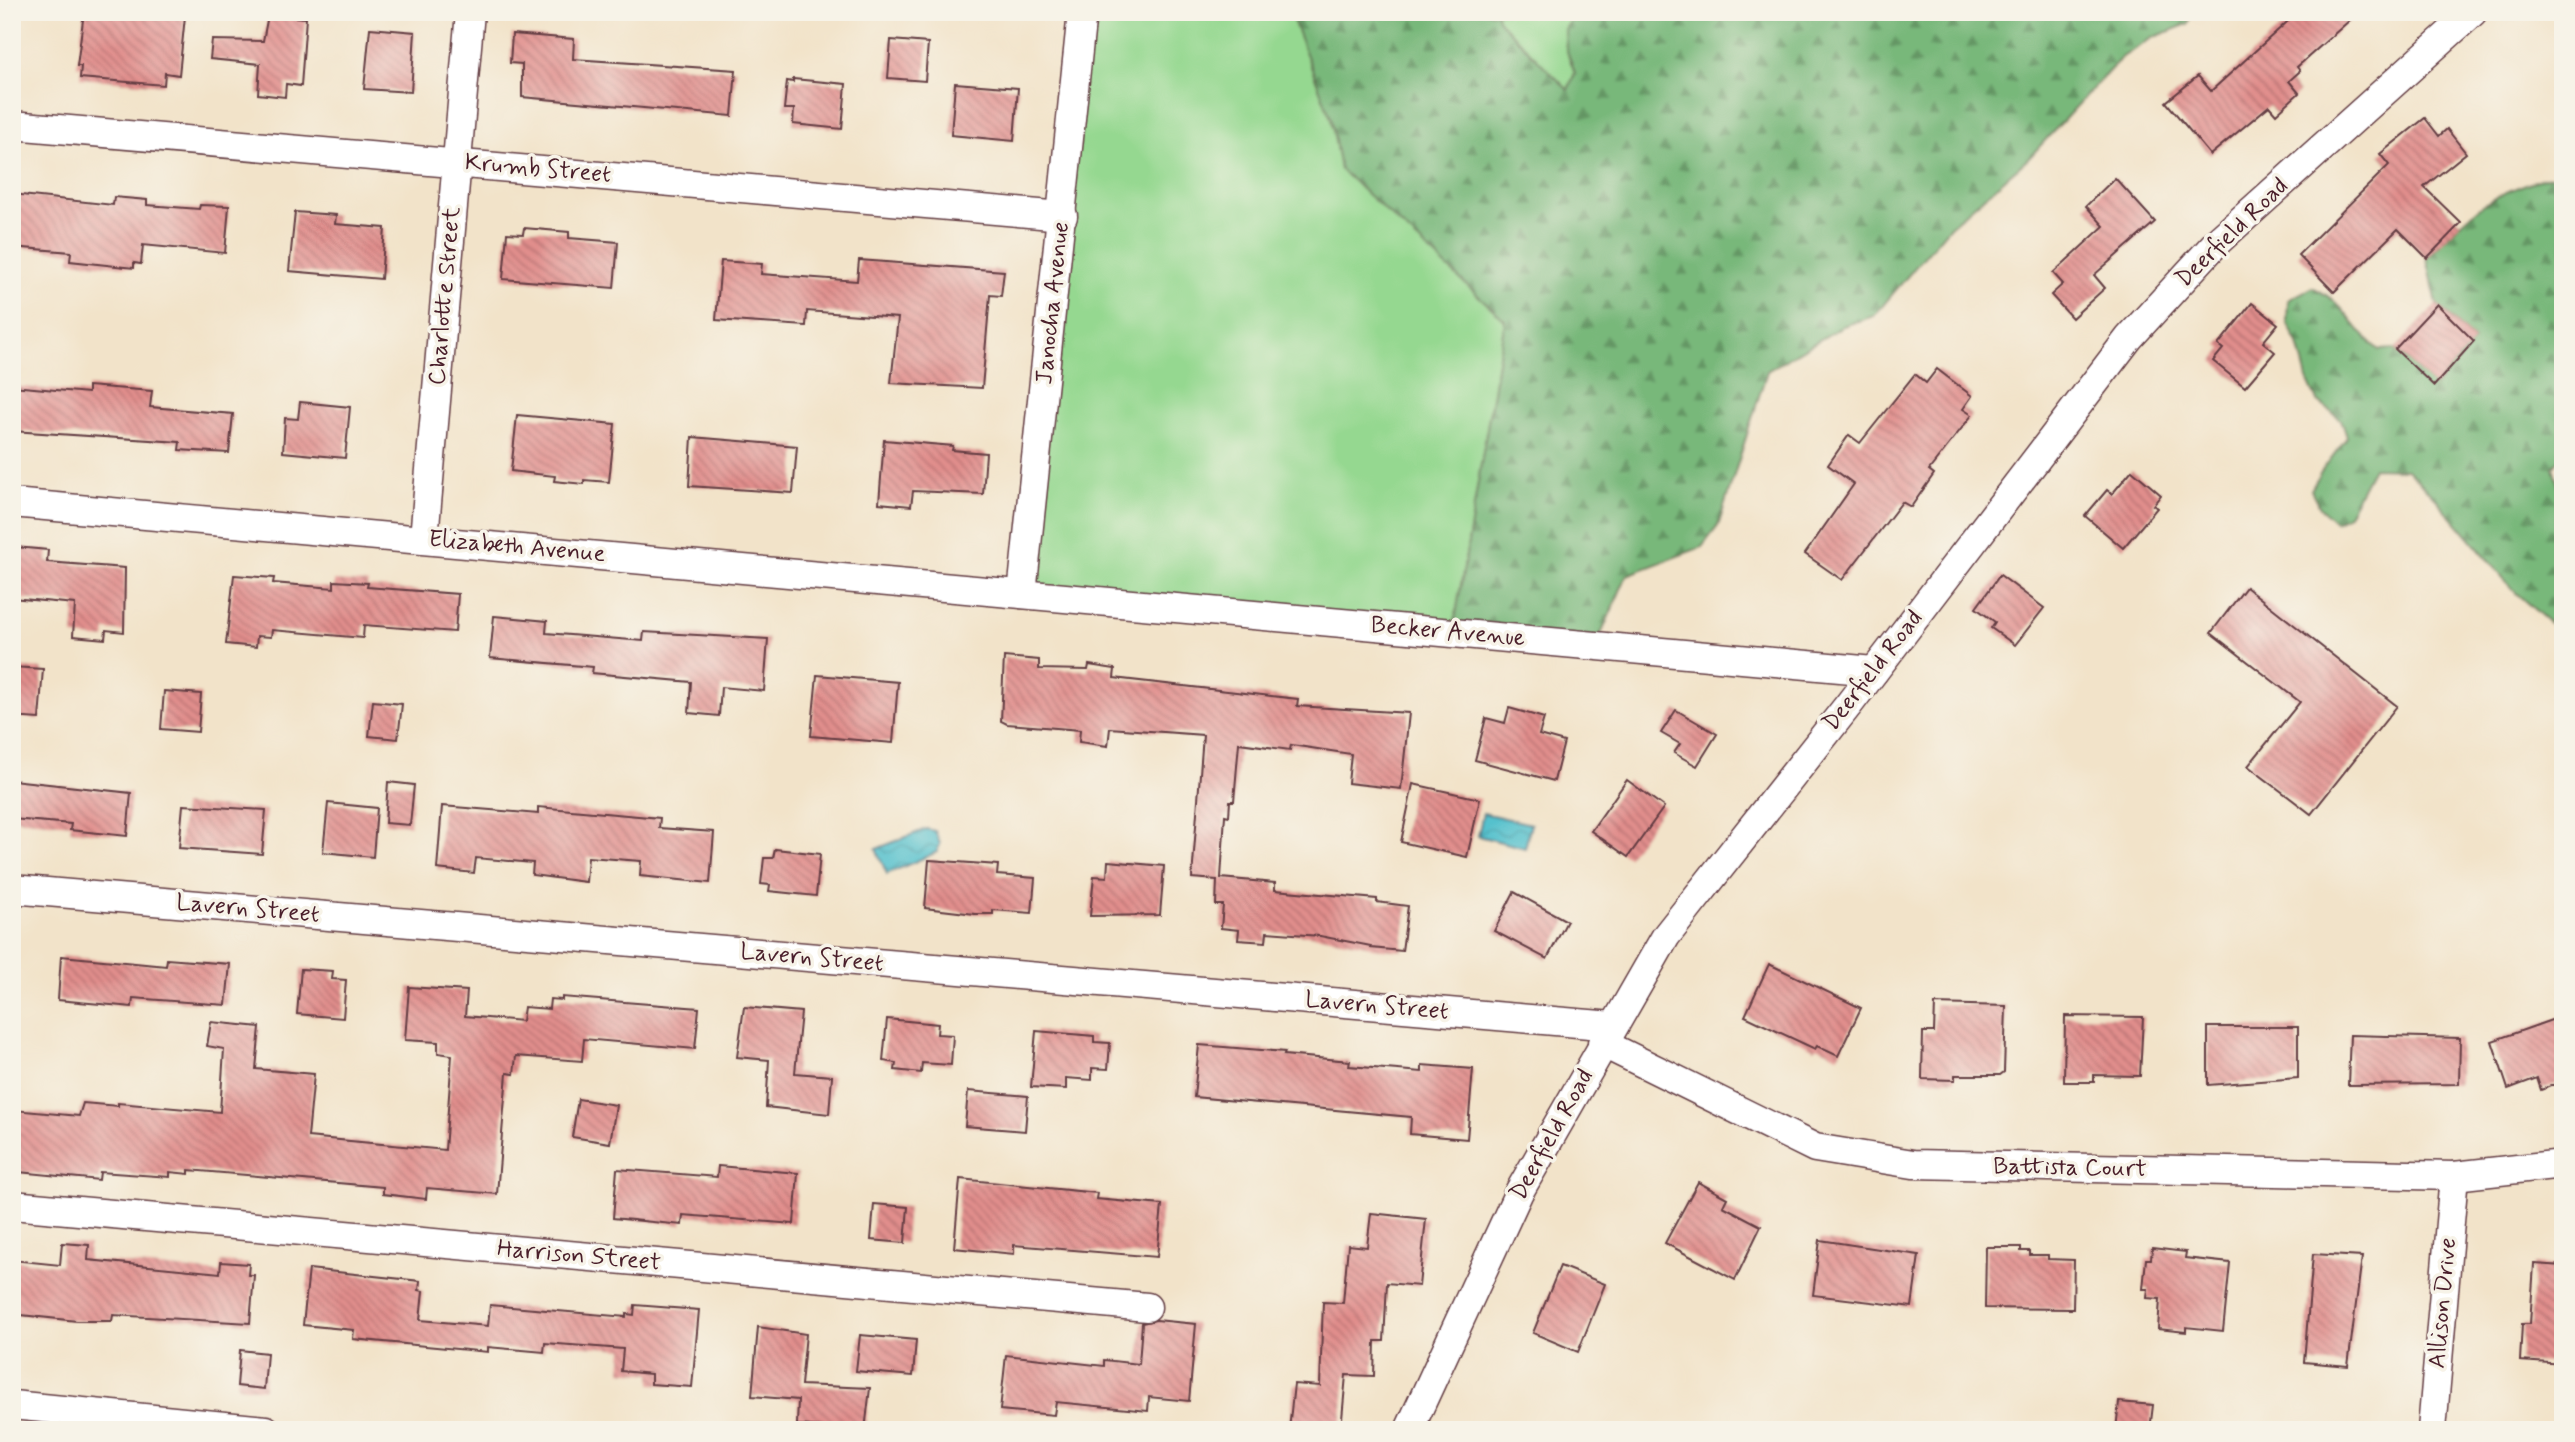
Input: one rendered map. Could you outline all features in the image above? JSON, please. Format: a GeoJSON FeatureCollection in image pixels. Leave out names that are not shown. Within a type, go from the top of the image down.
{"type":"FeatureCollection","features":[{"type":"Feature","properties":{"kind":"street","name":"Charlotte Street"},"geometry":{"type":"LineString","coordinates":[[424,538],[470,12]]}},
{"type":"Feature","properties":{"kind":"street","name":"Janocha Avenue"},"geometry":{"type":"LineString","coordinates":[[1022,594],[1082,12]]}},
{"type":"Feature","properties":{"kind":"street","name":"Deerfield Road"},"geometry":{"type":"LineString","coordinates":[[1409,1430],[1519,1192],[1666,936],[1874,671],[2137,328],[2217,242],[2473,12]]}},
{"type":"Feature","properties":{"kind":"street","name":"Krumb Street"},"geometry":{"type":"LineString","coordinates":[[12,125],[457,161],[1063,216]]}},
{"type":"Feature","properties":{"kind":"street","name":"Elizabeth Avenue"},"geometry":{"type":"LineString","coordinates":[[12,503],[424,538],[1022,594]]}},
{"type":"Feature","properties":{"kind":"street","name":"Becker Avenue"},"geometry":{"type":"LineString","coordinates":[[1022,594],[1874,671]]}},
{"type":"Feature","properties":{"kind":"street","name":"Lavern Street"},"geometry":{"type":"LineString","coordinates":[[12,889],[1608,1035]]}},
{"type":"Feature","properties":{"kind":"street","name":"Battista Court"},"geometry":{"type":"LineString","coordinates":[[1608,1035],[1815,1148],[1913,1164],[2454,1176],[2563,1164]]}},
{"type":"Feature","properties":{"kind":"street","name":"Allison Drive"},"geometry":{"type":"LineString","coordinates":[[2432,1430],[2454,1176]]}},
{"type":"Feature","properties":{"kind":"street","name":"Harrison Street"},"geometry":{"type":"LineString","coordinates":[[12,1205],[1147,1307]]}},
{"type":"Feature","properties":{"kind":"street"},"geometry":{"type":"LineString","coordinates":[[12,1405],[266,1430]]}},
{"type":"Feature","properties":{"kind":"green space"},"geometry":{"type":"Polygon","coordinates":[[[1082,12],[1290,12],[1331,118],[1340,169],[1505,320],[1453,633],[1022,594],[1082,12]]]}},
{"type":"Feature","properties":{"kind":"green space"},"geometry":{"type":"Polygon","coordinates":[[[1290,12],[1496,12],[1499,21],[1568,90],[1575,73],[1566,48],[1565,28],[1577,12],[2193,12],[2188,24],[2152,38],[2121,58],[2028,159],[1950,226],[1874,316],[1843,326],[1767,371],[1718,526],[1702,547],[1627,575],[1596,646],[1453,633],[1505,320],[1340,169],[1331,118],[1290,12]]]}},
{"type":"Feature","properties":{"kind":"green space"},"geometry":{"type":"Polygon","coordinates":[[[1496,12],[1577,12],[1565,28],[1566,48],[1575,73],[1568,90],[1499,21],[1496,12]]]}},
{"type":"Feature","properties":{"kind":"green space"},"geometry":{"type":"Polygon","coordinates":[[[2550,176],[2563,176],[2563,454],[2553,467],[2560,490],[2555,528],[2563,557],[2563,635],[2516,593],[2407,469],[2373,468],[2348,515],[2335,522],[2320,508],[2311,490],[2347,437],[2341,419],[2317,401],[2307,379],[2298,344],[2287,322],[2288,300],[2312,287],[2334,301],[2369,342],[2379,350],[2395,349],[2435,386],[2474,341],[2437,304],[2427,258],[2481,206],[2509,190],[2550,176]]]}},
{"type":"Feature","properties":{"kind":"water"},"geometry":{"type":"Polygon","coordinates":[[[1483,813],[1531,824],[1525,848],[1478,836],[1483,813]]]}},
{"type":"Feature","properties":{"kind":"water"},"geometry":{"type":"Polygon","coordinates":[[[926,829],[935,831],[940,844],[937,852],[887,874],[876,849],[926,829]]]}},
{"type":"Feature","properties":{"kind":"building"},"geometry":{"type":"Polygon","coordinates":[[[84,12],[185,16],[179,75],[165,73],[164,85],[80,78],[81,66],[77,66],[84,12]]]}},
{"type":"Feature","properties":{"kind":"building"},"geometry":{"type":"Polygon","coordinates":[[[2298,12],[2359,12],[2297,67],[2300,71],[2289,81],[2299,93],[2276,114],[2269,106],[2210,155],[2166,102],[2198,76],[2211,91],[2298,12]]]}},
{"type":"Feature","properties":{"kind":"building"},"geometry":{"type":"Polygon","coordinates":[[[268,15],[306,18],[301,86],[286,84],[285,97],[258,94],[260,64],[210,59],[212,40],[263,41],[268,15]]]}},
{"type":"Feature","properties":{"kind":"building"},"geometry":{"type":"Polygon","coordinates":[[[370,28],[415,32],[411,92],[364,89],[370,28]]]}},
{"type":"Feature","properties":{"kind":"building"},"geometry":{"type":"Polygon","coordinates":[[[512,34],[574,39],[573,59],[736,70],[732,116],[522,97],[522,64],[510,63],[512,34]]]}},
{"type":"Feature","properties":{"kind":"building"},"geometry":{"type":"Polygon","coordinates":[[[891,40],[928,43],[925,81],[888,78],[891,40]]]}},
{"type":"Feature","properties":{"kind":"building"},"geometry":{"type":"Polygon","coordinates":[[[793,79],[846,84],[842,129],[793,124],[794,109],[784,109],[787,81],[793,82],[793,79]]]}},
{"type":"Feature","properties":{"kind":"building"},"geometry":{"type":"Polygon","coordinates":[[[955,83],[1018,88],[1014,141],[951,135],[955,83]]]}},
{"type":"Feature","properties":{"kind":"building"},"geometry":{"type":"Polygon","coordinates":[[[2425,118],[2439,136],[2447,129],[2466,153],[2424,187],[2461,223],[2427,258],[2398,229],[2334,292],[2298,255],[2389,165],[2380,154],[2425,118]]]}},
{"type":"Feature","properties":{"kind":"building"},"geometry":{"type":"Polygon","coordinates":[[[2115,178],[2155,222],[2094,275],[2105,288],[2072,318],[2051,295],[2063,284],[2053,273],[2104,226],[2086,206],[2115,178]]]}},
{"type":"Feature","properties":{"kind":"building"},"geometry":{"type":"Polygon","coordinates":[[[12,194],[113,205],[114,197],[147,200],[147,205],[199,209],[200,205],[229,206],[225,253],[143,245],[141,264],[134,263],[134,268],[70,261],[71,252],[12,247],[12,194]]]}},
{"type":"Feature","properties":{"kind":"building"},"geometry":{"type":"Polygon","coordinates":[[[295,212],[336,215],[335,224],[385,228],[381,279],[289,271],[295,212]]]}},
{"type":"Feature","properties":{"kind":"building"},"geometry":{"type":"Polygon","coordinates":[[[524,228],[569,232],[569,238],[618,242],[614,288],[503,279],[507,233],[523,234],[524,228]]]}},
{"type":"Feature","properties":{"kind":"building"},"geometry":{"type":"Polygon","coordinates":[[[859,260],[1004,271],[1001,296],[990,295],[982,388],[891,383],[898,318],[807,311],[806,326],[716,320],[721,261],[762,264],[761,274],[857,281],[859,260]]]}},
{"type":"Feature","properties":{"kind":"building"},"geometry":{"type":"Polygon","coordinates":[[[2252,303],[2278,324],[2263,342],[2275,352],[2245,387],[2213,361],[2223,349],[2218,345],[2252,303]]]}},
{"type":"Feature","properties":{"kind":"building"},"geometry":{"type":"Polygon","coordinates":[[[2437,304],[2474,341],[2434,386],[2395,349],[2437,304]]]}},
{"type":"Feature","properties":{"kind":"building"},"geometry":{"type":"Polygon","coordinates":[[[1937,369],[1972,396],[1963,409],[1972,415],[1929,470],[1934,474],[1911,507],[1902,502],[1842,580],[1805,554],[1854,484],[1828,465],[1849,435],[1860,443],[1915,374],[1926,383],[1937,369]]]}},
{"type":"Feature","properties":{"kind":"building"},"geometry":{"type":"Polygon","coordinates":[[[12,386],[88,393],[88,386],[152,391],[150,407],[233,414],[229,453],[179,450],[180,442],[12,431],[12,386]]]}},
{"type":"Feature","properties":{"kind":"building"},"geometry":{"type":"Polygon","coordinates":[[[300,402],[350,407],[345,458],[283,452],[285,418],[298,419],[300,402]]]}},
{"type":"Feature","properties":{"kind":"building"},"geometry":{"type":"Polygon","coordinates":[[[517,415],[615,424],[609,482],[584,480],[584,484],[554,481],[555,476],[511,471],[517,415]]]}},
{"type":"Feature","properties":{"kind":"building"},"geometry":{"type":"Polygon","coordinates":[[[692,437],[797,446],[793,493],[689,486],[692,437]]]}},
{"type":"Feature","properties":{"kind":"building"},"geometry":{"type":"Polygon","coordinates":[[[884,440],[953,446],[952,450],[986,453],[983,494],[913,491],[911,506],[879,503],[884,440]]]}},
{"type":"Feature","properties":{"kind":"building"},"geometry":{"type":"Polygon","coordinates":[[[2132,470],[2161,495],[2153,505],[2157,508],[2123,548],[2085,516],[2107,490],[2112,494],[2132,470]]]}},
{"type":"Feature","properties":{"kind":"building"},"geometry":{"type":"Polygon","coordinates":[[[15,547],[48,550],[47,562],[125,568],[124,632],[106,630],[105,639],[73,636],[75,604],[12,598],[12,551],[15,547]]]}},
{"type":"Feature","properties":{"kind":"building"},"geometry":{"type":"Polygon","coordinates":[[[234,575],[274,578],[273,583],[334,588],[334,581],[368,583],[367,587],[458,594],[455,632],[364,625],[363,638],[272,630],[271,637],[257,636],[256,647],[226,644],[234,575]]]}},
{"type":"Feature","properties":{"kind":"building"},"geometry":{"type":"Polygon","coordinates":[[[2000,575],[2044,608],[2015,645],[1991,628],[1995,622],[1976,608],[2000,575]]]}},
{"type":"Feature","properties":{"kind":"building"},"geometry":{"type":"Polygon","coordinates":[[[2246,587],[2397,706],[2311,814],[2248,766],[2300,702],[2211,633],[2246,587]]]}},
{"type":"Feature","properties":{"kind":"building"},"geometry":{"type":"Polygon","coordinates":[[[494,616],[547,621],[546,633],[643,641],[644,632],[768,639],[764,691],[721,687],[719,716],[689,713],[691,682],[592,673],[593,667],[490,658],[494,616]]]}},
{"type":"Feature","properties":{"kind":"building"},"geometry":{"type":"Polygon","coordinates":[[[1004,657],[1039,660],[1039,669],[1088,670],[1089,665],[1115,669],[1114,678],[1298,699],[1297,706],[1409,713],[1401,789],[1348,783],[1351,754],[1291,745],[1290,750],[1239,743],[1234,801],[1230,801],[1229,816],[1225,815],[1221,878],[1275,883],[1275,890],[1377,899],[1377,902],[1408,906],[1402,951],[1371,948],[1320,936],[1267,932],[1266,942],[1238,940],[1239,930],[1221,928],[1223,905],[1216,905],[1217,880],[1192,878],[1203,735],[1110,728],[1108,746],[1079,742],[1080,730],[1007,724],[1001,721],[1004,657]]]}},
{"type":"Feature","properties":{"kind":"building"},"geometry":{"type":"Polygon","coordinates":[[[12,667],[43,669],[39,719],[12,717],[12,667]]]}},
{"type":"Feature","properties":{"kind":"building"},"geometry":{"type":"Polygon","coordinates":[[[817,675],[898,682],[893,743],[811,736],[817,675]]]}},
{"type":"Feature","properties":{"kind":"building"},"geometry":{"type":"Polygon","coordinates":[[[164,691],[201,694],[198,732],[161,729],[164,691]]]}},
{"type":"Feature","properties":{"kind":"building"},"geometry":{"type":"Polygon","coordinates":[[[373,701],[402,704],[398,739],[369,736],[373,701]]]}},
{"type":"Feature","properties":{"kind":"building"},"geometry":{"type":"Polygon","coordinates":[[[1509,708],[1544,718],[1539,735],[1564,742],[1554,781],[1475,760],[1486,718],[1505,723],[1509,708]]]}},
{"type":"Feature","properties":{"kind":"building"},"geometry":{"type":"Polygon","coordinates":[[[1676,710],[1717,734],[1697,766],[1674,753],[1680,744],[1661,733],[1676,710]]]}},
{"type":"Feature","properties":{"kind":"building"},"geometry":{"type":"Polygon","coordinates":[[[12,780],[131,793],[127,836],[70,830],[71,824],[12,819],[12,780]]]}},
{"type":"Feature","properties":{"kind":"building"},"geometry":{"type":"Polygon","coordinates":[[[1627,780],[1664,807],[1628,857],[1591,831],[1627,780]]]}},
{"type":"Feature","properties":{"kind":"building"},"geometry":{"type":"Polygon","coordinates":[[[388,782],[414,785],[410,825],[385,823],[388,782]]]}},
{"type":"Feature","properties":{"kind":"building"},"geometry":{"type":"Polygon","coordinates":[[[1413,784],[1480,799],[1467,857],[1401,842],[1413,784]]]}},
{"type":"Feature","properties":{"kind":"building"},"geometry":{"type":"Polygon","coordinates":[[[328,803],[377,808],[373,857],[323,852],[328,803]]]}},
{"type":"Feature","properties":{"kind":"building"},"geometry":{"type":"Polygon","coordinates":[[[183,805],[266,810],[262,854],[179,848],[183,805]]]}},
{"type":"Feature","properties":{"kind":"building"},"geometry":{"type":"Polygon","coordinates":[[[442,806],[538,814],[538,807],[660,818],[659,828],[714,832],[710,883],[640,876],[641,861],[588,857],[586,882],[532,875],[533,863],[476,858],[474,873],[437,869],[442,806]]]}},
{"type":"Feature","properties":{"kind":"building"},"geometry":{"type":"Polygon","coordinates":[[[775,849],[820,854],[816,896],[769,891],[770,885],[761,884],[764,858],[773,858],[775,849]]]}},
{"type":"Feature","properties":{"kind":"building"},"geometry":{"type":"Polygon","coordinates":[[[929,860],[998,865],[997,875],[1035,878],[1032,913],[993,910],[993,914],[975,914],[925,908],[929,860]]]}},
{"type":"Feature","properties":{"kind":"building"},"geometry":{"type":"Polygon","coordinates":[[[1108,861],[1164,866],[1160,915],[1090,916],[1094,876],[1107,877],[1108,861]]]}},
{"type":"Feature","properties":{"kind":"building"},"geometry":{"type":"Polygon","coordinates":[[[1514,892],[1567,921],[1547,959],[1494,931],[1514,892]]]}},
{"type":"Feature","properties":{"kind":"building"},"geometry":{"type":"Polygon","coordinates":[[[61,956],[166,966],[167,959],[230,964],[226,1005],[133,998],[132,1007],[58,1000],[61,956]]]}},
{"type":"Feature","properties":{"kind":"building"},"geometry":{"type":"Polygon","coordinates":[[[1769,964],[1861,1008],[1838,1056],[1817,1046],[1815,1049],[1745,1016],[1769,964]]]}},
{"type":"Feature","properties":{"kind":"building"},"geometry":{"type":"Polygon","coordinates":[[[301,969],[333,971],[332,979],[346,980],[343,1018],[297,1014],[301,969]]]}},
{"type":"Feature","properties":{"kind":"building"},"geometry":{"type":"Polygon","coordinates":[[[409,987],[467,991],[465,1016],[522,1021],[524,1007],[549,1009],[550,999],[562,1000],[562,997],[699,1008],[695,1049],[584,1039],[582,1061],[516,1056],[514,1074],[507,1073],[497,1194],[427,1188],[426,1199],[383,1194],[383,1187],[189,1170],[189,1174],[170,1172],[170,1177],[100,1172],[99,1180],[19,1172],[19,1162],[12,1161],[14,1110],[79,1116],[83,1103],[118,1106],[118,1103],[220,1112],[224,1049],[207,1046],[211,1022],[260,1027],[256,1069],[314,1074],[308,1137],[445,1150],[452,1055],[438,1053],[438,1042],[405,1040],[409,987]]]}},
{"type":"Feature","properties":{"kind":"building"},"geometry":{"type":"Polygon","coordinates":[[[1935,1004],[2006,1006],[2004,1072],[2000,1075],[1955,1075],[1955,1080],[1922,1079],[1923,1032],[1934,1032],[1935,1004]]]}},
{"type":"Feature","properties":{"kind":"building"},"geometry":{"type":"Polygon","coordinates":[[[744,1007],[801,1012],[795,1073],[832,1076],[829,1114],[766,1107],[769,1060],[737,1057],[744,1007]]]}},
{"type":"Feature","properties":{"kind":"building"},"geometry":{"type":"Polygon","coordinates":[[[2065,1016],[2143,1017],[2140,1076],[2094,1075],[2094,1082],[2064,1082],[2065,1016]]]}},
{"type":"Feature","properties":{"kind":"building"},"geometry":{"type":"Polygon","coordinates":[[[2563,1016],[2563,1081],[2541,1090],[2537,1078],[2508,1089],[2492,1041],[2563,1016]]]}},
{"type":"Feature","properties":{"kind":"building"},"geometry":{"type":"Polygon","coordinates":[[[887,1019],[938,1024],[937,1034],[953,1035],[951,1065],[922,1063],[921,1073],[895,1070],[896,1063],[883,1061],[887,1019]]]}},
{"type":"Feature","properties":{"kind":"building"},"geometry":{"type":"Polygon","coordinates":[[[2208,1027],[2298,1027],[2298,1078],[2208,1085],[2208,1027]]]}},
{"type":"Feature","properties":{"kind":"building"},"geometry":{"type":"Polygon","coordinates":[[[1036,1031],[1094,1036],[1094,1042],[1110,1043],[1108,1069],[1092,1068],[1092,1080],[1066,1078],[1066,1089],[1031,1087],[1036,1031]]]}},
{"type":"Feature","properties":{"kind":"building"},"geometry":{"type":"Polygon","coordinates":[[[2350,1035],[2460,1038],[2459,1084],[2348,1085],[2350,1035]]]}},
{"type":"Feature","properties":{"kind":"building"},"geometry":{"type":"Polygon","coordinates":[[[1199,1045],[1285,1052],[1284,1055],[1350,1061],[1349,1066],[1422,1072],[1422,1065],[1473,1069],[1467,1139],[1410,1134],[1411,1117],[1194,1097],[1199,1045]]]}},
{"type":"Feature","properties":{"kind":"building"},"geometry":{"type":"Polygon","coordinates":[[[968,1091],[1028,1096],[1025,1131],[965,1126],[968,1091]]]}},
{"type":"Feature","properties":{"kind":"building"},"geometry":{"type":"Polygon","coordinates":[[[578,1099],[616,1105],[610,1143],[572,1137],[578,1099]]]}},
{"type":"Feature","properties":{"kind":"building"},"geometry":{"type":"Polygon","coordinates":[[[718,1166],[798,1173],[794,1224],[683,1215],[682,1225],[613,1218],[617,1169],[717,1177],[718,1166]]]}},
{"type":"Feature","properties":{"kind":"building"},"geometry":{"type":"Polygon","coordinates":[[[960,1179],[1097,1193],[1096,1199],[1162,1205],[1157,1257],[1014,1245],[1014,1254],[954,1248],[960,1179]]]}},
{"type":"Feature","properties":{"kind":"building"},"geometry":{"type":"Polygon","coordinates":[[[1698,1182],[1727,1198],[1723,1206],[1761,1226],[1735,1280],[1665,1243],[1698,1182]]]}},
{"type":"Feature","properties":{"kind":"building"},"geometry":{"type":"Polygon","coordinates":[[[874,1204],[908,1207],[905,1243],[871,1240],[874,1204]]]}},
{"type":"Feature","properties":{"kind":"building"},"geometry":{"type":"Polygon","coordinates":[[[1371,1213],[1426,1219],[1419,1286],[1387,1283],[1384,1341],[1375,1341],[1374,1376],[1346,1375],[1341,1430],[1289,1430],[1294,1384],[1320,1386],[1323,1302],[1343,1303],[1348,1245],[1367,1247],[1371,1213]]]}},
{"type":"Feature","properties":{"kind":"building"},"geometry":{"type":"Polygon","coordinates":[[[1820,1240],[1919,1255],[1912,1307],[1813,1295],[1820,1240]]]}},
{"type":"Feature","properties":{"kind":"building"},"geometry":{"type":"Polygon","coordinates":[[[62,1243],[89,1245],[88,1260],[220,1273],[221,1262],[249,1264],[248,1275],[254,1275],[250,1323],[113,1315],[112,1321],[77,1321],[12,1314],[12,1260],[60,1265],[62,1243]]]}},
{"type":"Feature","properties":{"kind":"building"},"geometry":{"type":"Polygon","coordinates":[[[1986,1247],[2021,1247],[2021,1251],[2030,1251],[2030,1255],[2074,1260],[2073,1309],[1985,1308],[1986,1247]]]}},
{"type":"Feature","properties":{"kind":"building"},"geometry":{"type":"Polygon","coordinates":[[[2152,1248],[2186,1252],[2185,1258],[2230,1263],[2223,1331],[2186,1327],[2186,1332],[2158,1329],[2160,1299],[2147,1298],[2148,1289],[2143,1289],[2146,1259],[2151,1259],[2152,1248]]]}},
{"type":"Feature","properties":{"kind":"building"},"geometry":{"type":"Polygon","coordinates":[[[2313,1254],[2362,1257],[2348,1366],[2304,1362],[2313,1254]]]}},
{"type":"Feature","properties":{"kind":"building"},"geometry":{"type":"Polygon","coordinates":[[[2534,1264],[2563,1266],[2563,1364],[2520,1361],[2522,1324],[2530,1324],[2534,1264]]]}},
{"type":"Feature","properties":{"kind":"building"},"geometry":{"type":"Polygon","coordinates":[[[1560,1266],[1605,1284],[1578,1352],[1533,1333],[1560,1266]]]}},
{"type":"Feature","properties":{"kind":"building"},"geometry":{"type":"Polygon","coordinates":[[[309,1269],[420,1281],[419,1290],[423,1291],[420,1320],[488,1326],[490,1305],[626,1317],[626,1314],[634,1315],[635,1305],[699,1310],[692,1387],[651,1384],[651,1374],[621,1371],[623,1349],[545,1343],[544,1352],[488,1347],[488,1352],[353,1339],[354,1330],[303,1325],[309,1269]]]}},
{"type":"Feature","properties":{"kind":"building"},"geometry":{"type":"Polygon","coordinates":[[[1156,1320],[1196,1324],[1189,1401],[1149,1397],[1148,1411],[1056,1402],[1054,1415],[1000,1410],[1006,1355],[1104,1366],[1104,1360],[1139,1364],[1142,1323],[1156,1320]]]}},
{"type":"Feature","properties":{"kind":"building"},"geometry":{"type":"Polygon","coordinates":[[[758,1327],[806,1334],[801,1385],[870,1388],[865,1430],[797,1425],[798,1400],[752,1396],[758,1327]]]}},
{"type":"Feature","properties":{"kind":"building"},"geometry":{"type":"Polygon","coordinates":[[[860,1335],[916,1340],[913,1376],[856,1371],[860,1335]]]}},
{"type":"Feature","properties":{"kind":"building"},"geometry":{"type":"Polygon","coordinates":[[[240,1350],[267,1353],[264,1389],[237,1386],[240,1350]]]}},
{"type":"Feature","properties":{"kind":"building"},"geometry":{"type":"Polygon","coordinates":[[[2119,1402],[2153,1405],[2150,1430],[2116,1430],[2119,1402]]]}}]}
